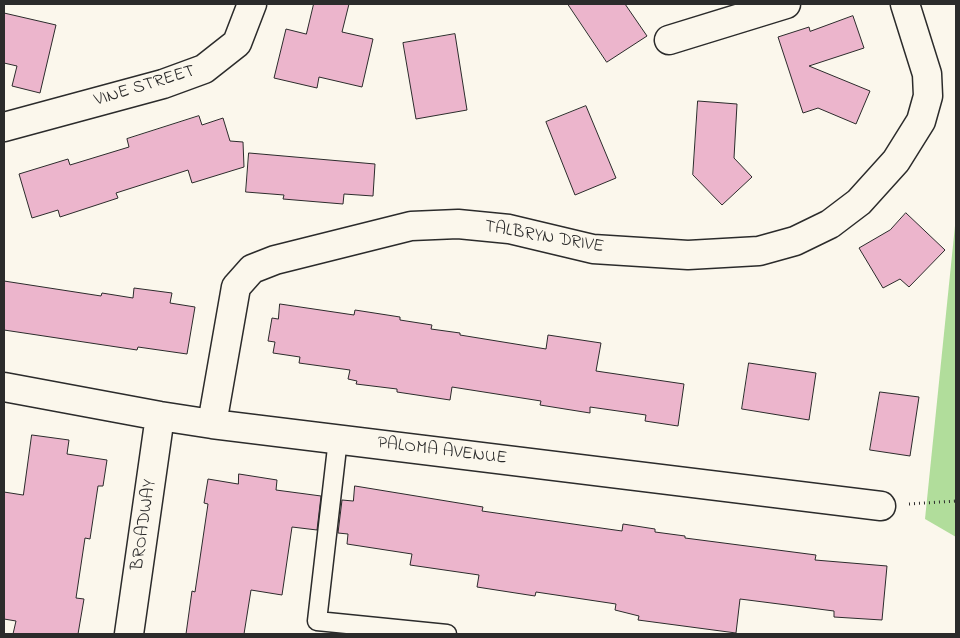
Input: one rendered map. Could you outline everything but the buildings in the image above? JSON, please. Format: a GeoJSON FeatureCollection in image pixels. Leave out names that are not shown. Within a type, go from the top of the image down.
{"type":"FeatureCollection","features":[{"type":"Feature","properties":{"kind":"street","name":"VINE STREET"},"geometry":{"type":"LineString","coordinates":[[4,127],[163,84],[204,69],[237,43],[252,4]]}},
{"type":"Feature","properties":{"kind":"street"},"geometry":{"type":"LineString","coordinates":[[669,40],[786,4]]}},
{"type":"Feature","properties":{"kind":"street","name":"TALBRYN DRIVE"},"geometry":{"type":"LineString","coordinates":[[212,424],[236,287],[252,269],[275,260],[411,226],[458,224],[509,228],[593,249],[688,255],[759,251],[795,241],[830,224],[859,202],[896,161],[921,121],[928,96],[928,74],[905,4]]}},
{"type":"Feature","properties":{"kind":"street","name":"PALOMA AVENUE"},"geometry":{"type":"LineString","coordinates":[[4,387],[212,424],[881,506]]}},
{"type":"Feature","properties":{"kind":"street","name":"BROADWAY"},"geometry":{"type":"LineString","coordinates":[[129,634],[160,416]]}},
{"type":"Feature","properties":{"kind":"lane"},"geometry":{"type":"LineString","coordinates":[[338,439],[316,627],[448,634]]}},
{"type":"Feature","properties":{"kind":"path"},"geometry":{"type":"LineString","coordinates":[[881,506],[956,501]]}},
{"type":"Feature","properties":{"kind":"green space"},"geometry":{"type":"Polygon","coordinates":[[[956,216],[956,537],[925,519],[956,216]]]}}]}
